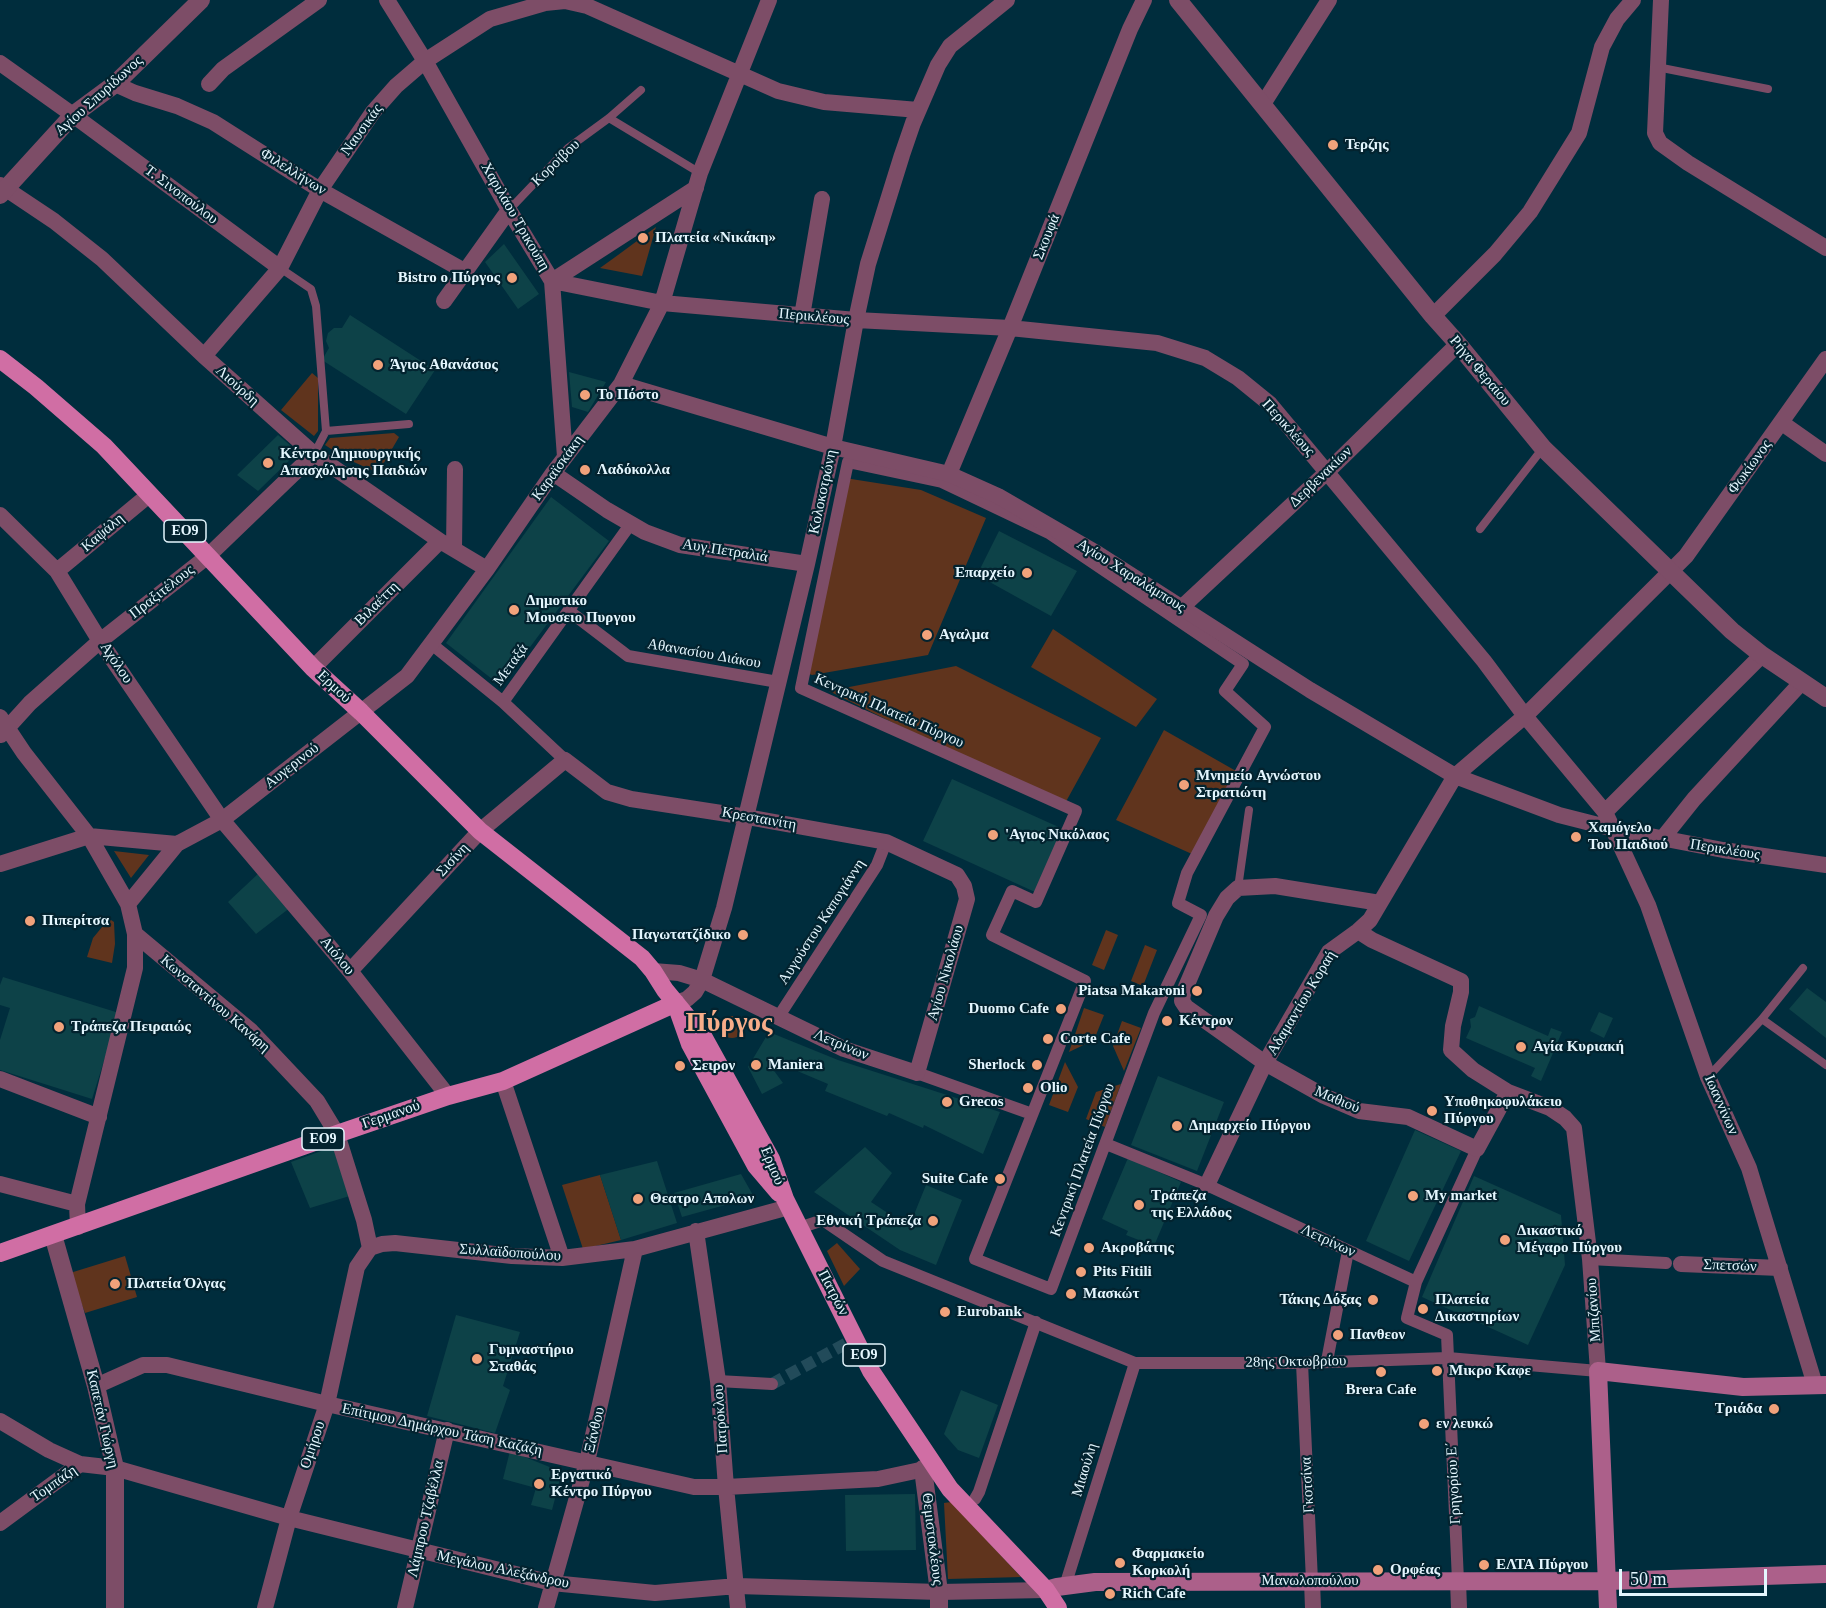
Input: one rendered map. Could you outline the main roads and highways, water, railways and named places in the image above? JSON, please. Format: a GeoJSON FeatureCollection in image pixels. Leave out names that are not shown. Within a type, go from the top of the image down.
{"type":"FeatureCollection","features":[{"type":"Feature","properties":{"kind":"main road","name":"Ερμού"},"geometry":{"type":"LineString","coordinates":[[0,359],[104,446],[313,668],[361,712],[480,831],[642,958],[706,1042],[771,1159],[787,1203]]}},
{"type":"Feature","properties":{"kind":"main road","name":"Γερμανού"},"geometry":{"type":"LineString","coordinates":[[0,1253],[448,1096],[503,1081],[676,1003]]}},
{"type":"Feature","properties":{"kind":"main road","name":"Πατρών"},"geometry":{"type":"LineString","coordinates":[[787,1203],[871,1371],[933,1470],[950,1489],[1056,1588],[1058,1608]]}},
{"type":"Feature","properties":{"kind":"main road","name":"28ης Οκτωβρίου"},"geometry":{"type":"LineString","coordinates":[[1598,1371],[1743,1387],[1821,1385]]}},
{"type":"Feature","properties":{"kind":"main road","name":"Μπιζανίου"},"geometry":{"type":"LineString","coordinates":[[1598,1371],[1608,1608]]}},
{"type":"Feature","properties":{"kind":"main road","name":"Πατρών"},"geometry":{"type":"LineString","coordinates":[[933,1470],[955,1483],[975,1499],[1056,1588],[1071,1608]]}},
{"type":"Feature","properties":{"kind":"main road","name":"Μανωλοπούλου"},"geometry":{"type":"LineString","coordinates":[[1056,1588],[1095,1582],[1607,1581],[1826,1574]]}},
{"type":"Feature","properties":{"kind":"tunnel"},"geometry":{"type":"LineString","coordinates":[[772,1384],[856,1338]]}},
{"type":"Feature","properties":{"kind":"place","name":"Τερζης"},"geometry":{"type":"Point","coordinates":[1333,145]}},
{"type":"Feature","properties":{"kind":"place","name":"Πλατεία «Νικάκη»"},"geometry":{"type":"Point","coordinates":[643,238]}},
{"type":"Feature","properties":{"kind":"place","name":"Bistro ο Πύργος"},"geometry":{"type":"Point","coordinates":[512,278]}},
{"type":"Feature","properties":{"kind":"place","name":"Άγιος Αθανάσιος"},"geometry":{"type":"Point","coordinates":[378,365]}},
{"type":"Feature","properties":{"kind":"place","name":"Το Πόστο"},"geometry":{"type":"Point","coordinates":[585,395]}},
{"type":"Feature","properties":{"kind":"place","name":"Κέντρο Δημιουργικής Απασχόλησης Παιδιών"},"geometry":{"type":"Point","coordinates":[268,463]}},
{"type":"Feature","properties":{"kind":"place","name":"Λαδόκολλα"},"geometry":{"type":"Point","coordinates":[585,470]}},
{"type":"Feature","properties":{"kind":"place","name":"Επαρχείο"},"geometry":{"type":"Point","coordinates":[1027,573]}},
{"type":"Feature","properties":{"kind":"place","name":"Δημοτικο Μουσειο Πυργου"},"geometry":{"type":"Point","coordinates":[514,610]}},
{"type":"Feature","properties":{"kind":"place","name":"Αγαλμα"},"geometry":{"type":"Point","coordinates":[927,635]}},
{"type":"Feature","properties":{"kind":"place","name":"Μνημείο Αγνώστου Στρατιώτη"},"geometry":{"type":"Point","coordinates":[1184,785]}},
{"type":"Feature","properties":{"kind":"place","name":"'Αγιος Νικόλαος"},"geometry":{"type":"Point","coordinates":[993,835]}},
{"type":"Feature","properties":{"kind":"place","name":"Χαμόγελο Του Παιδιού"},"geometry":{"type":"Point","coordinates":[1576,837]}},
{"type":"Feature","properties":{"kind":"place","name":"Πιπερίτσα"},"geometry":{"type":"Point","coordinates":[30,921]}},
{"type":"Feature","properties":{"kind":"place","name":"Παγωτατζίδικο"},"geometry":{"type":"Point","coordinates":[743,935]}},
{"type":"Feature","properties":{"kind":"place","name":"Piatsa Makaroni"},"geometry":{"type":"Point","coordinates":[1197,991]}},
{"type":"Feature","properties":{"kind":"place","name":"Duomo Cafe"},"geometry":{"type":"Point","coordinates":[1061,1009]}},
{"type":"Feature","properties":{"kind":"place","name":"Κέντρον"},"geometry":{"type":"Point","coordinates":[1167,1021]}},
{"type":"Feature","properties":{"kind":"place","name":"Τράπεζα Πειραιώς"},"geometry":{"type":"Point","coordinates":[59,1027]}},
{"type":"Feature","properties":{"kind":"place","name":"Corte Cafe"},"geometry":{"type":"Point","coordinates":[1048,1039]}},
{"type":"Feature","properties":{"kind":"place","name":"Αγία Κυριακή"},"geometry":{"type":"Point","coordinates":[1521,1047]}},
{"type":"Feature","properties":{"kind":"place","name":"Maniera"},"geometry":{"type":"Point","coordinates":[756,1065]}},
{"type":"Feature","properties":{"kind":"place","name":"Sherlock"},"geometry":{"type":"Point","coordinates":[1037,1065]}},
{"type":"Feature","properties":{"kind":"place","name":"Σειρον"},"geometry":{"type":"Point","coordinates":[680,1066]}},
{"type":"Feature","properties":{"kind":"place","name":"Olio"},"geometry":{"type":"Point","coordinates":[1028,1088]}},
{"type":"Feature","properties":{"kind":"place","name":"Grecos"},"geometry":{"type":"Point","coordinates":[947,1102]}},
{"type":"Feature","properties":{"kind":"place","name":"Υποθηκοφυλάκειο Πύργου"},"geometry":{"type":"Point","coordinates":[1432,1111]}},
{"type":"Feature","properties":{"kind":"place","name":"Δημαρχείο Πύργου"},"geometry":{"type":"Point","coordinates":[1177,1126]}},
{"type":"Feature","properties":{"kind":"place","name":"Suite Cafe"},"geometry":{"type":"Point","coordinates":[1000,1179]}},
{"type":"Feature","properties":{"kind":"place","name":"My market"},"geometry":{"type":"Point","coordinates":[1413,1196]}},
{"type":"Feature","properties":{"kind":"place","name":"Θεατρο Απολων"},"geometry":{"type":"Point","coordinates":[638,1199]}},
{"type":"Feature","properties":{"kind":"place","name":"Τράπεζα της Ελλάδος"},"geometry":{"type":"Point","coordinates":[1139,1205]}},
{"type":"Feature","properties":{"kind":"place","name":"Εθνική Τράπεζα"},"geometry":{"type":"Point","coordinates":[933,1221]}},
{"type":"Feature","properties":{"kind":"place","name":"Δικαστικό Μέγαρο Πύργου"},"geometry":{"type":"Point","coordinates":[1505,1240]}},
{"type":"Feature","properties":{"kind":"place","name":"Ακροβάτης"},"geometry":{"type":"Point","coordinates":[1089,1248]}},
{"type":"Feature","properties":{"kind":"place","name":"Pits Fitili"},"geometry":{"type":"Point","coordinates":[1081,1272]}},
{"type":"Feature","properties":{"kind":"place","name":"Πλατεία Όλγας"},"geometry":{"type":"Point","coordinates":[115,1284]}},
{"type":"Feature","properties":{"kind":"place","name":"Mασκώτ"},"geometry":{"type":"Point","coordinates":[1071,1294]}},
{"type":"Feature","properties":{"kind":"place","name":"Τάκης Δόξας"},"geometry":{"type":"Point","coordinates":[1373,1300]}},
{"type":"Feature","properties":{"kind":"place","name":"Πλατεία Δικαστηρίων"},"geometry":{"type":"Point","coordinates":[1423,1309]}},
{"type":"Feature","properties":{"kind":"place","name":"Eurobank"},"geometry":{"type":"Point","coordinates":[945,1312]}},
{"type":"Feature","properties":{"kind":"place","name":"Πανθεον"},"geometry":{"type":"Point","coordinates":[1338,1335]}},
{"type":"Feature","properties":{"kind":"place","name":"Γυμναστήριο Σταθάς"},"geometry":{"type":"Point","coordinates":[477,1359]}},
{"type":"Feature","properties":{"kind":"place","name":"Μικρο Καφε"},"geometry":{"type":"Point","coordinates":[1437,1371]}},
{"type":"Feature","properties":{"kind":"place","name":"Brera Cafe"},"geometry":{"type":"Point","coordinates":[1381,1372]}},
{"type":"Feature","properties":{"kind":"place","name":"Τριάδα"},"geometry":{"type":"Point","coordinates":[1774,1409]}},
{"type":"Feature","properties":{"kind":"place","name":"εν λευκώ"},"geometry":{"type":"Point","coordinates":[1424,1424]}},
{"type":"Feature","properties":{"kind":"place","name":"Εργατικό Κέντρο Πύργου"},"geometry":{"type":"Point","coordinates":[539,1484]}},
{"type":"Feature","properties":{"kind":"place","name":"Φαρμακείο Κορκολή"},"geometry":{"type":"Point","coordinates":[1120,1563]}},
{"type":"Feature","properties":{"kind":"place","name":"ΕΛΤΑ Πύργου"},"geometry":{"type":"Point","coordinates":[1484,1565]}},
{"type":"Feature","properties":{"kind":"place","name":"Ορφέας"},"geometry":{"type":"Point","coordinates":[1378,1570]}},
{"type":"Feature","properties":{"kind":"place","name":"Rich Cafe"},"geometry":{"type":"Point","coordinates":[1110,1594]}},
{"type":"Feature","properties":{"kind":"district","name":"Πύργος"},"geometry":{"type":"Point","coordinates":[729,1024]}}]}
